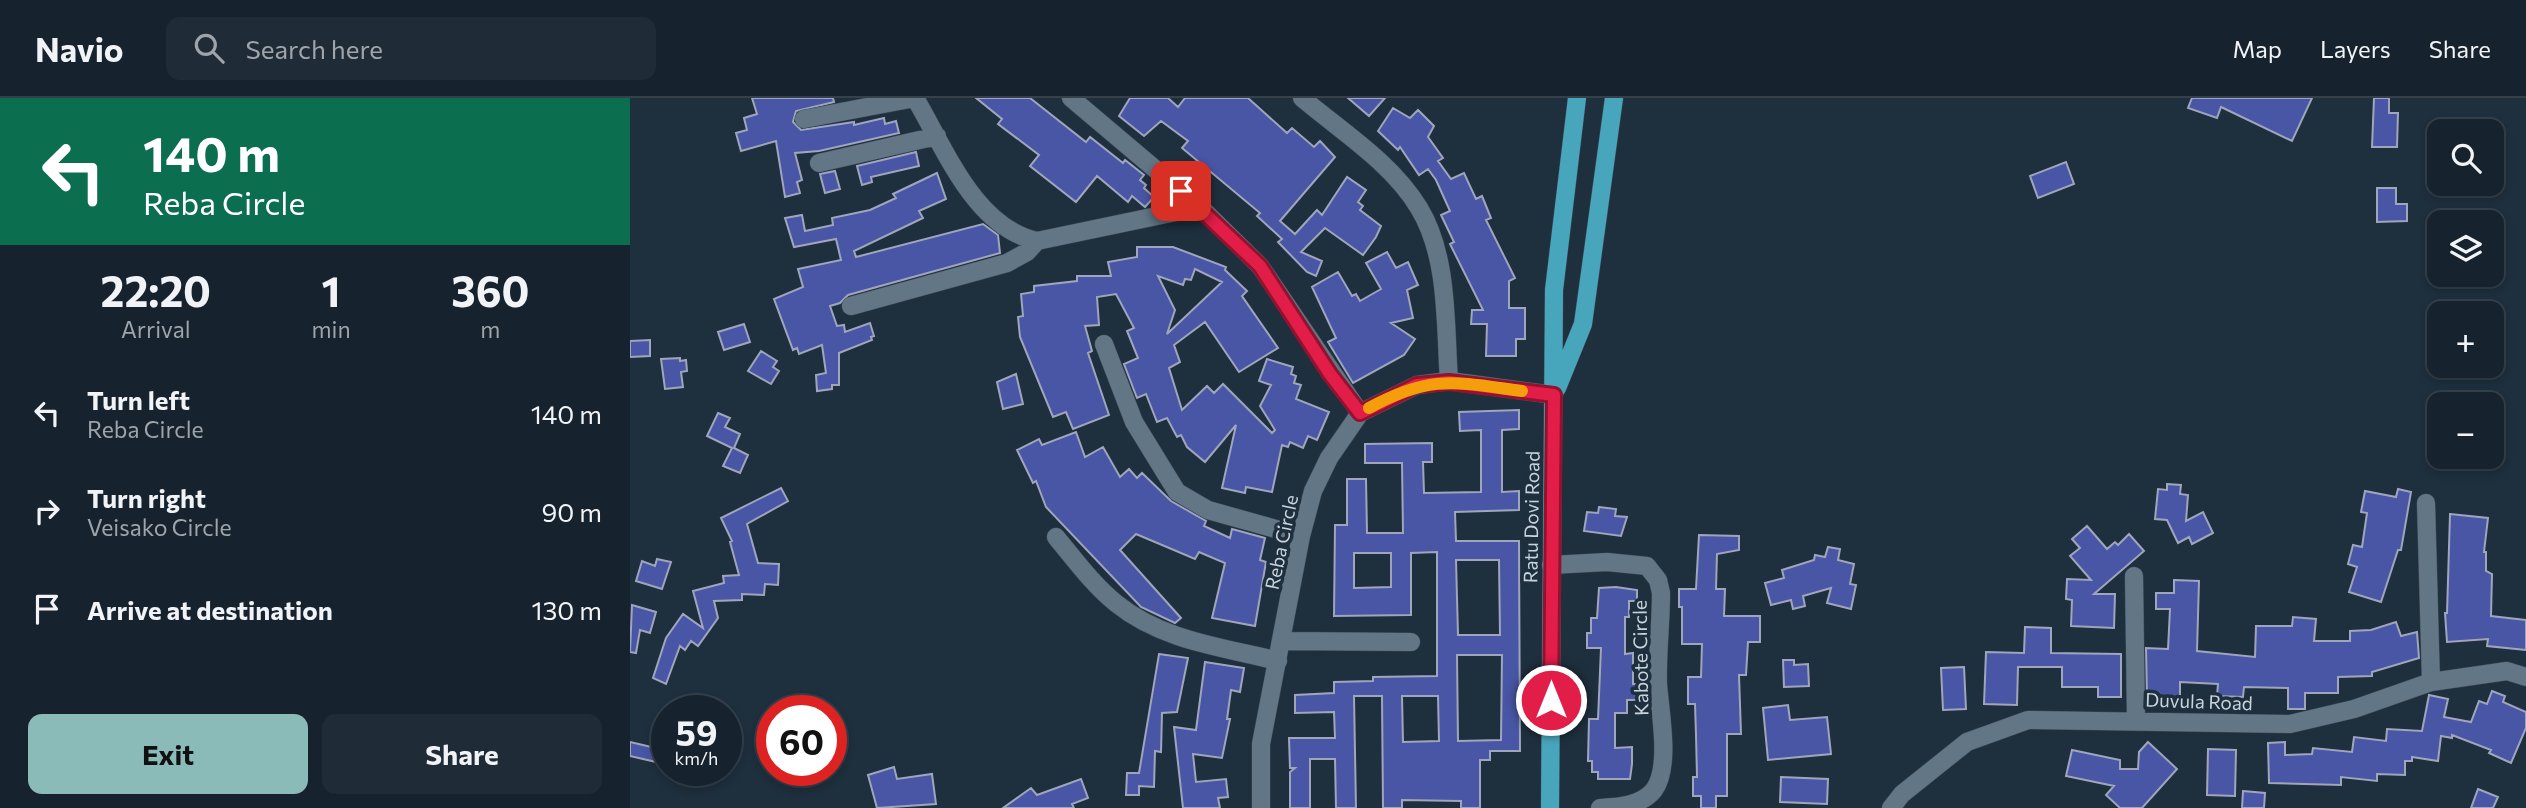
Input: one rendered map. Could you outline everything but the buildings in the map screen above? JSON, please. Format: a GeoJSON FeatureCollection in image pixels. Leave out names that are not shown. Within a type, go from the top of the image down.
{"type":"FeatureCollection","features":[{"type":"Feature","properties":{"kind":"main road","name":"Ratu Dovi Road"},"geometry":{"type":"LineString","coordinates":[[1550,808],[1554,290],[1577,98]]}},
{"type":"Feature","properties":{"kind":"main road","name":"Ratu Dovi Road"},"geometry":{"type":"LineString","coordinates":[[1554,395],[1583,324],[1614,98]]}},
{"type":"Feature","properties":{"kind":"street"},"geometry":{"type":"LineString","coordinates":[[804,119],[915,98],[982,206],[1005,227],[1023,237],[1037,240],[1200,207]]}},
{"type":"Feature","properties":{"kind":"street"},"geometry":{"type":"LineString","coordinates":[[1072,98],[1200,207],[1260,266],[1330,374],[1360,413]]}},
{"type":"Feature","properties":{"kind":"street"},"geometry":{"type":"LineString","coordinates":[[1302,98],[1389,171],[1420,209],[1438,258],[1449,382]]}},
{"type":"Feature","properties":{"kind":"street"},"geometry":{"type":"LineString","coordinates":[[819,163],[937,136]]}},
{"type":"Feature","properties":{"kind":"street"},"geometry":{"type":"LineString","coordinates":[[851,306],[1007,263],[1027,252],[1037,240]]}},
{"type":"Feature","properties":{"kind":"street"},"geometry":{"type":"LineString","coordinates":[[1104,344],[1134,422],[1177,492],[1208,510],[1301,536]]}},
{"type":"Feature","properties":{"kind":"street","name":"Reba Circle"},"geometry":{"type":"LineString","coordinates":[[1261,808],[1261,744],[1301,536],[1313,491],[1329,458],[1360,413],[1417,385],[1449,382],[1554,395]]}},
{"type":"Feature","properties":{"kind":"street"},"geometry":{"type":"LineString","coordinates":[[2426,503],[2431,682]]}},
{"type":"Feature","properties":{"kind":"street"},"geometry":{"type":"LineString","coordinates":[[1056,537],[1116,604],[1146,624],[1194,642],[1278,661]]}},
{"type":"Feature","properties":{"kind":"street","name":"Kabote Circle"},"geometry":{"type":"LineString","coordinates":[[1551,565],[1607,562],[1647,566],[1659,586],[1661,631],[1658,682],[1663,733],[1660,778],[1653,791],[1640,802],[1600,808]]}},
{"type":"Feature","properties":{"kind":"street"},"geometry":{"type":"LineString","coordinates":[[2134,576],[2136,720]]}},
{"type":"Feature","properties":{"kind":"street"},"geometry":{"type":"LineString","coordinates":[[1282,641],[1411,642]]}},
{"type":"Feature","properties":{"kind":"street","name":"Duvula Road"},"geometry":{"type":"LineString","coordinates":[[1891,808],[1902,794],[1967,742],[2028,720],[2290,724],[2354,709],[2431,682],[2507,671],[2526,677]]}},
{"type":"Feature","properties":{"kind":"slow traffic"},"geometry":{"type":"LineString","coordinates":[[1369,408],[1417,385],[1449,382],[1522,391]]}},
{"type":"Feature","properties":{"kind":"route"},"geometry":{"type":"LineString","coordinates":[[1181,191],[1260,266],[1300,322],[1330,374],[1360,413],[1417,385],[1449,382],[1554,395],[1551,700]]}}]}
